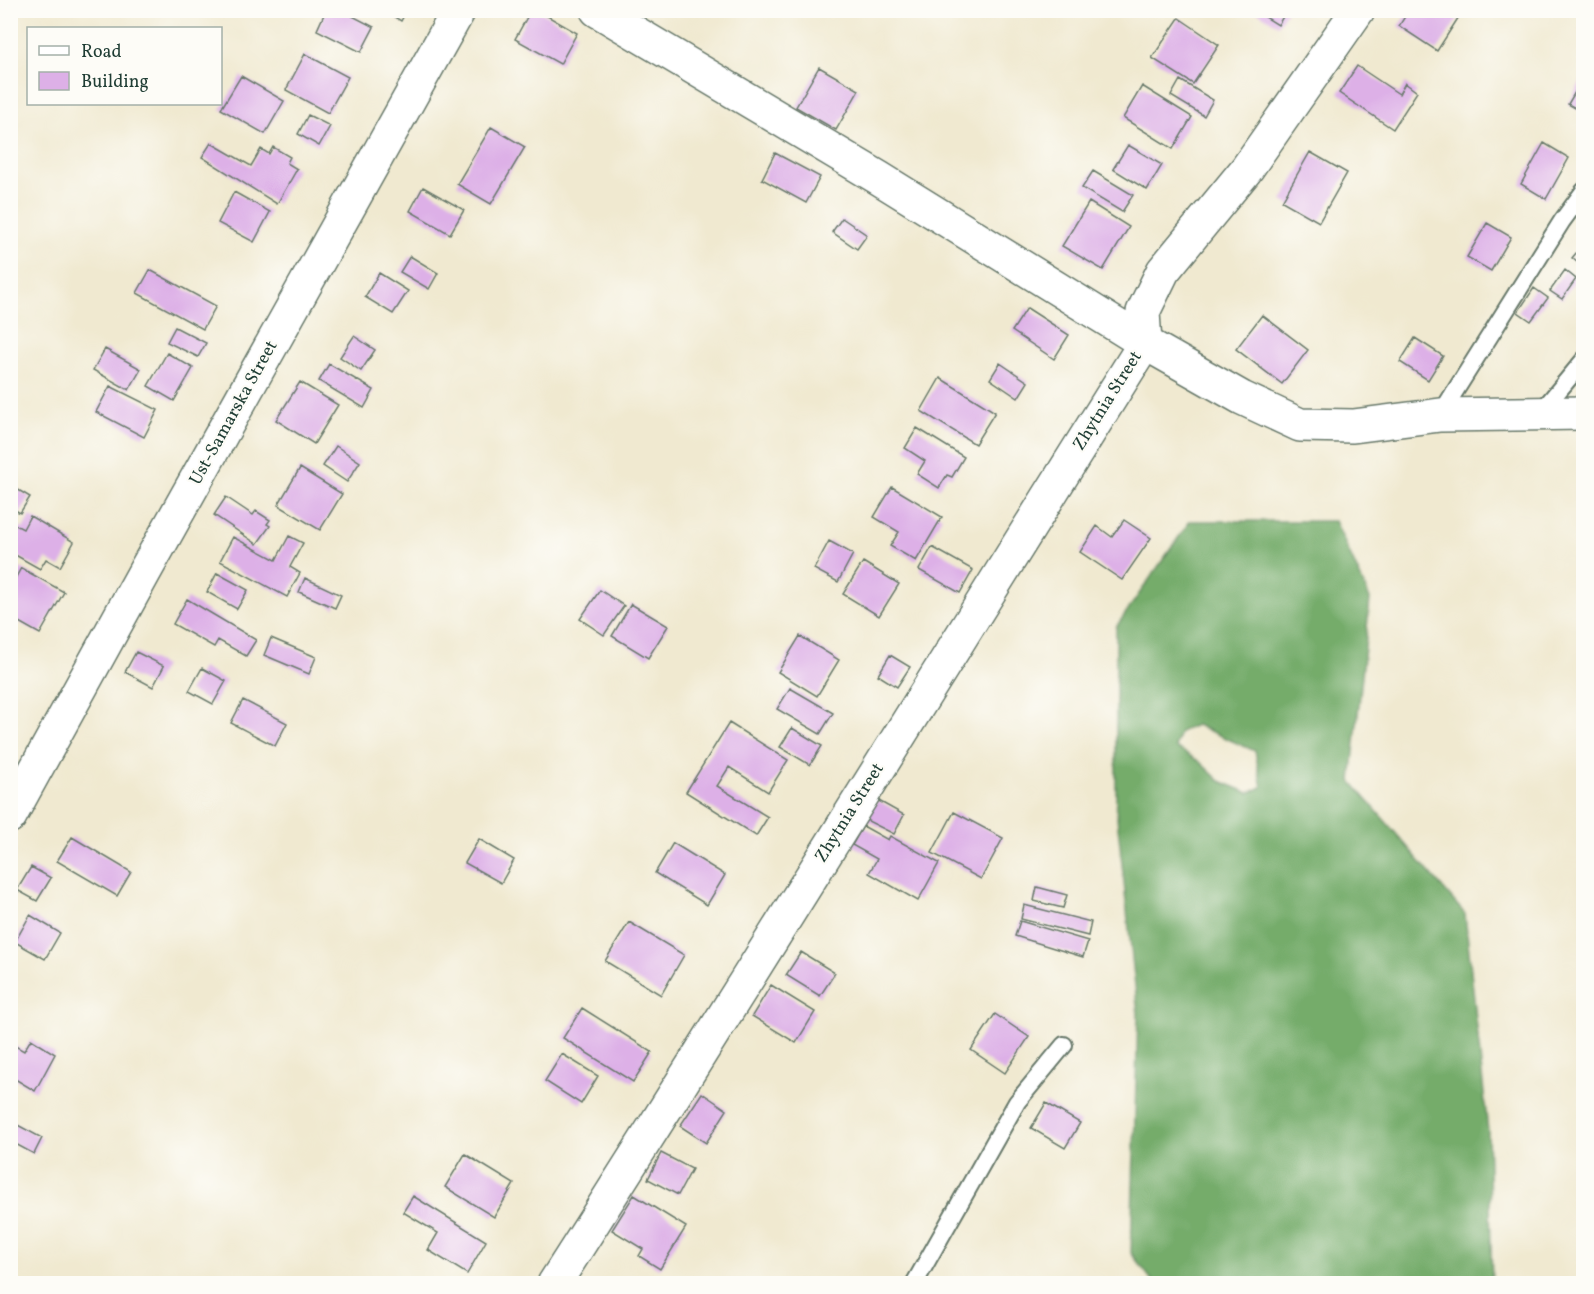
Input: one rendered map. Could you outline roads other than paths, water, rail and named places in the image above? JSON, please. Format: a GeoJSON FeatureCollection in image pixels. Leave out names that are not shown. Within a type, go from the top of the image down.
{"type":"FeatureCollection","features":[{"type":"Feature","properties":{"kind":"street","name":"Ust-Samarska Street"},"geometry":{"type":"LineString","coordinates":[[10,816],[459,10]]}},
{"type":"Feature","properties":{"kind":"street"},"geometry":{"type":"LineString","coordinates":[[597,10],[879,178],[1145,343]]}},
{"type":"Feature","properties":{"kind":"street","name":"Zhytnia Street"},"geometry":{"type":"LineString","coordinates":[[554,1284],[711,1039],[931,682],[1145,343],[1143,312],[1163,271],[1246,170],[1358,10]]}},
{"type":"Feature","properties":{"kind":"street","name":"Zhytnia Street"},"geometry":{"type":"LineString","coordinates":[[1145,343],[1242,398],[1300,425],[1353,426],[1440,415],[1584,413]]}},
{"type":"Feature","properties":{"kind":"lane"},"geometry":{"type":"LineString","coordinates":[[1440,415],[1562,221],[1584,191]]}},
{"type":"Feature","properties":{"kind":"lane"},"geometry":{"type":"LineString","coordinates":[[1540,413],[1584,360]]}},
{"type":"Feature","properties":{"kind":"lane"},"geometry":{"type":"LineString","coordinates":[[914,1284],[1017,1102],[1064,1045]]}}]}
